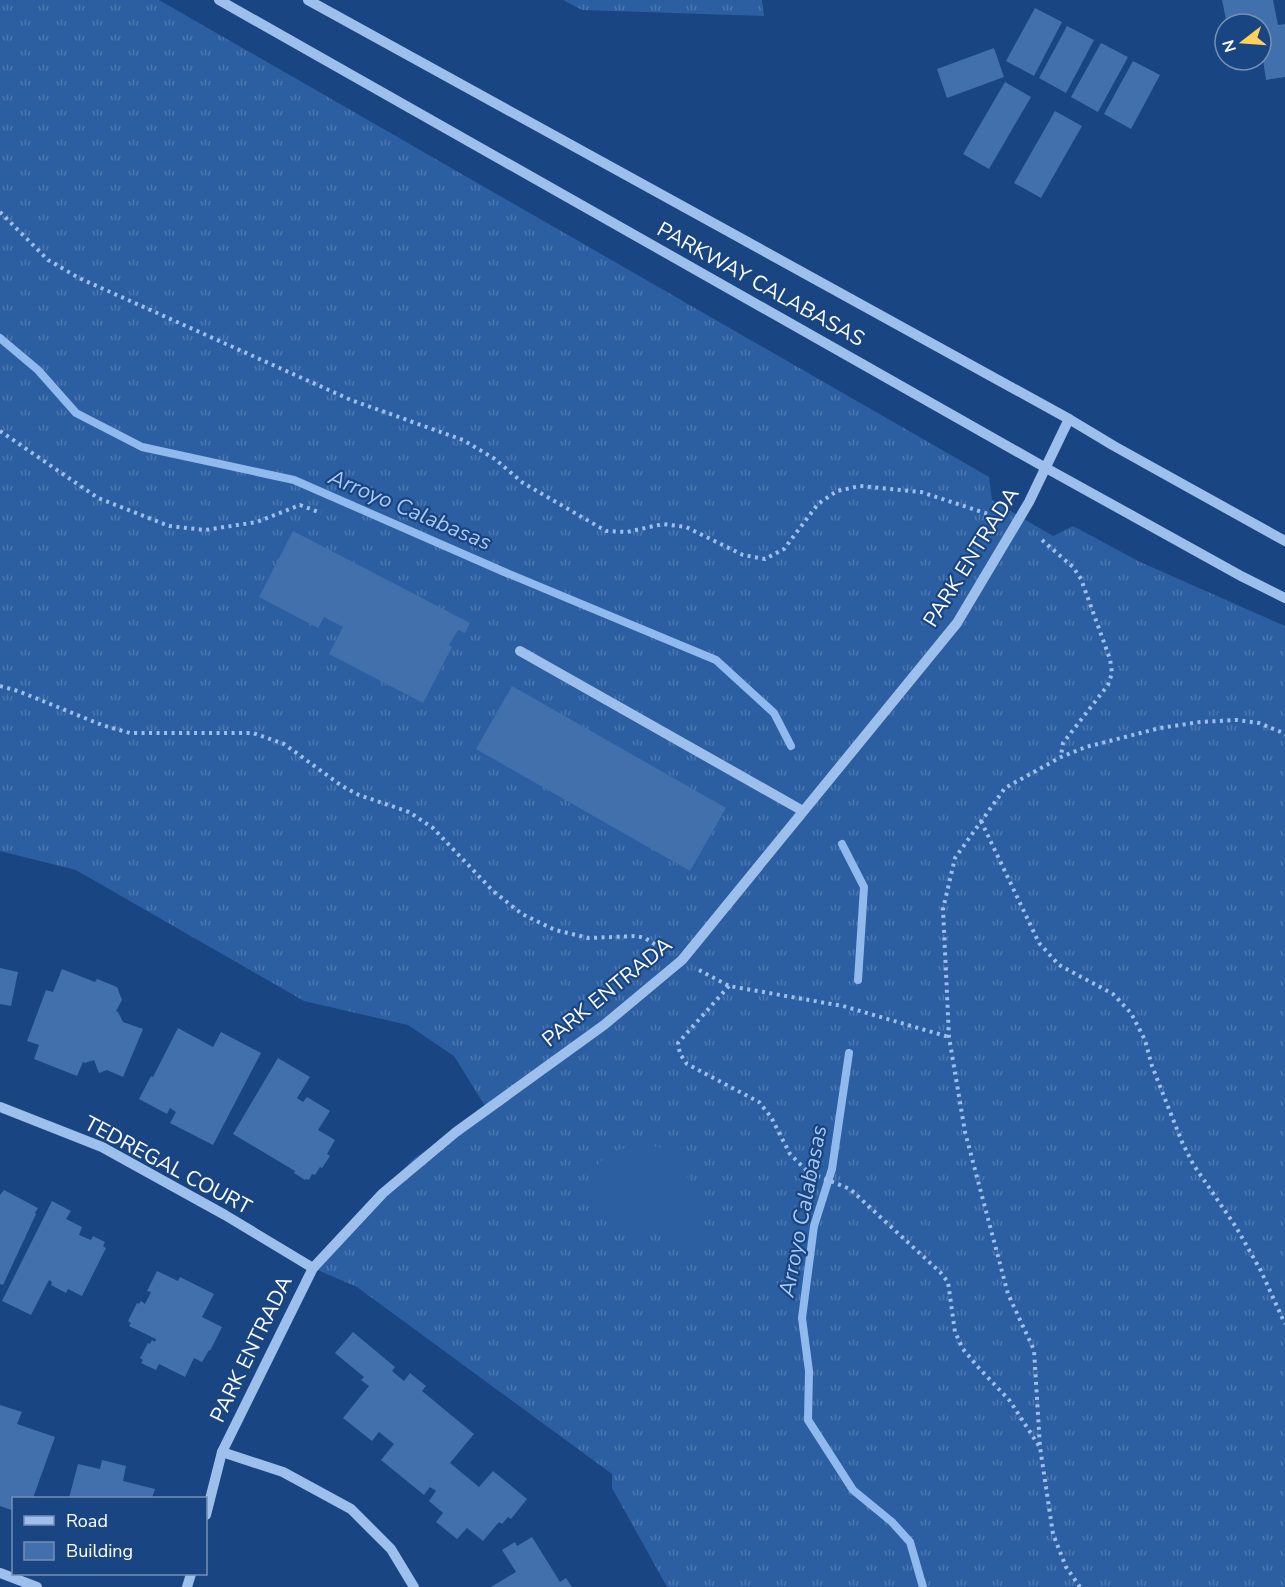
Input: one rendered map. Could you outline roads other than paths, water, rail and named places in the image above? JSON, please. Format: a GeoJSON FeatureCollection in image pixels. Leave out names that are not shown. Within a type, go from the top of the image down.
{"type":"FeatureCollection","features":[{"type":"Feature","properties":{"kind":"street","name":"PARKWAY CALABASAS"},"geometry":{"type":"LineString","coordinates":[[219,0],[1046,468],[1285,598]]}},
{"type":"Feature","properties":{"kind":"street","name":"PARKWAY CALABASAS"},"geometry":{"type":"LineString","coordinates":[[308,0],[1069,419],[1285,541]]}},
{"type":"Feature","properties":{"kind":"street","name":"PARK ENTRADA"},"geometry":{"type":"LineString","coordinates":[[207,1511],[222,1452],[313,1268],[383,1193],[456,1132],[604,1025],[682,960],[957,623],[1029,502],[1069,419]]}},
{"type":"Feature","properties":{"kind":"street"},"geometry":{"type":"LineString","coordinates":[[520,651],[803,811]]}},
{"type":"Feature","properties":{"kind":"street","name":"TEDREGAL COURT"},"geometry":{"type":"LineString","coordinates":[[0,1107],[102,1147],[225,1215],[313,1268]]}},
{"type":"Feature","properties":{"kind":"street"},"geometry":{"type":"LineString","coordinates":[[222,1452],[283,1472],[351,1509],[390,1549],[414,1587]]}},
{"type":"Feature","properties":{"kind":"street"},"geometry":{"type":"LineString","coordinates":[[0,1573],[37,1587]]}},
{"type":"Feature","properties":{"kind":"waterway","name":"Arroyo Calabasas"},"geometry":{"type":"LineString","coordinates":[[0,338],[38,370],[76,413],[142,447],[294,480],[502,571],[716,660],[774,713],[791,746]]}},
{"type":"Feature","properties":{"kind":"waterway","name":"Arroyo Calabasas"},"geometry":{"type":"LineString","coordinates":[[842,844],[864,887],[858,980]]}},
{"type":"Feature","properties":{"kind":"waterway","name":"Arroyo Calabasas"},"geometry":{"type":"LineString","coordinates":[[849,1053],[832,1169],[814,1226],[802,1318],[809,1371],[808,1420],[853,1490],[892,1522],[910,1542],[923,1587]]}}]}
